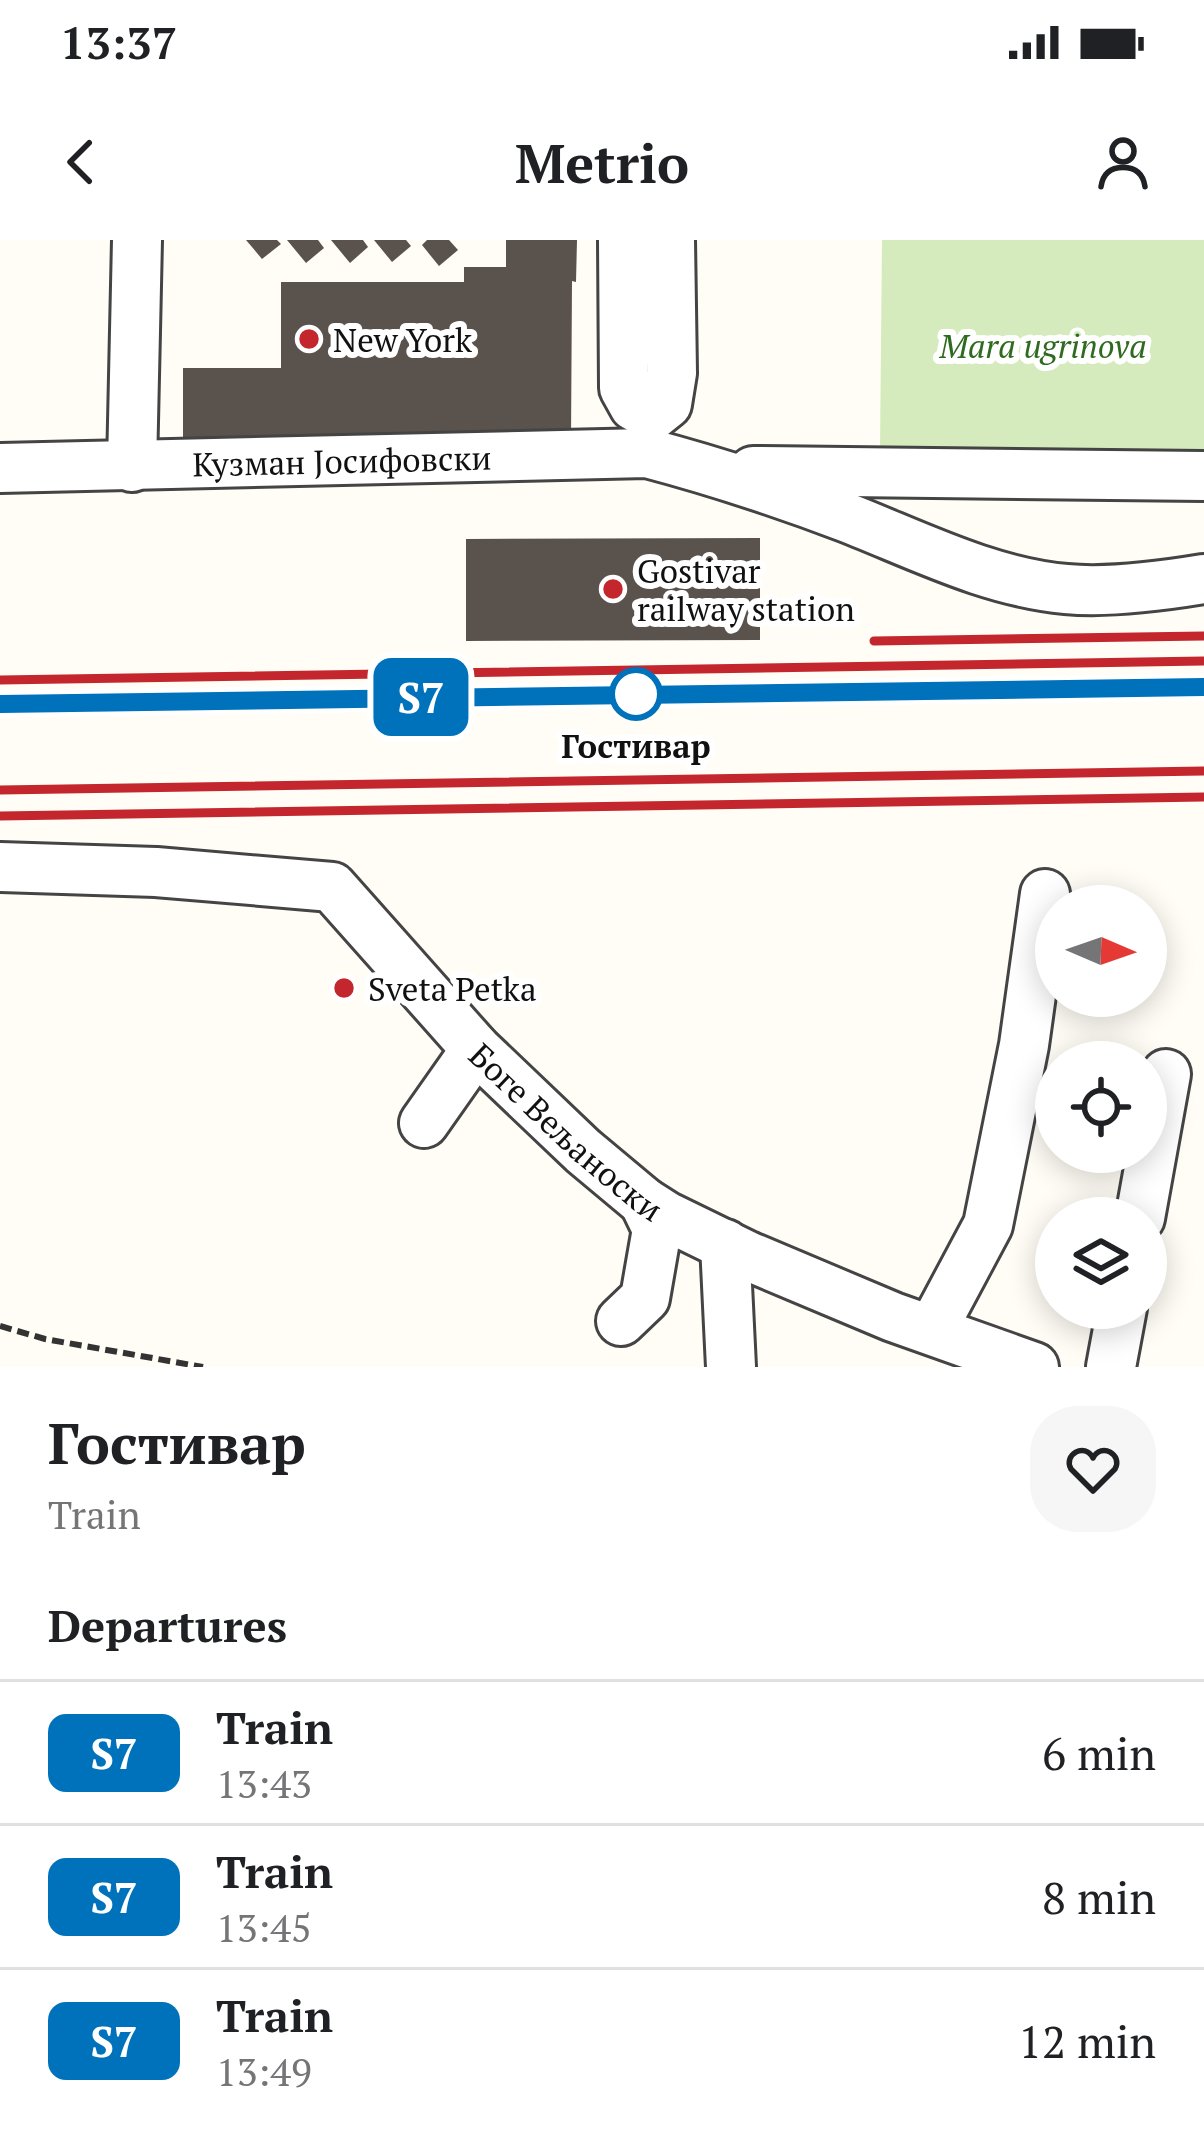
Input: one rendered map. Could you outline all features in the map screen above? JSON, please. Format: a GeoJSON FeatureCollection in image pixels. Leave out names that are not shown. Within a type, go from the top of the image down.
{"type":"FeatureCollection","features":[{"type":"Feature","properties":{"kind":"street"},"geometry":{"type":"LineString","coordinates":[[132,467],[137,240]]}},
{"type":"Feature","properties":{"kind":"street"},"geometry":{"type":"LineString","coordinates":[[623,240],[624,388],[649,435]]}},
{"type":"Feature","properties":{"kind":"street"},"geometry":{"type":"LineString","coordinates":[[649,435],[667,404],[672,373],[670,240]]}},
{"type":"Feature","properties":{"kind":"street","name":"Кузман Јосифовски"},"geometry":{"type":"LineString","coordinates":[[0,469],[132,467],[649,435],[709,469]]}},
{"type":"Feature","properties":{"kind":"street"},"geometry":{"type":"LineString","coordinates":[[709,469],[1204,476]]}},
{"type":"Feature","properties":{"kind":"street"},"geometry":{"type":"LineString","coordinates":[[709,469],[976,570],[1067,590],[1204,579]]}},
{"type":"Feature","properties":{"kind":"street","name":"Боге Вељаноски"},"geometry":{"type":"LineString","coordinates":[[0,868],[156,872],[332,886],[476,1049],[644,1202],[724,1244],[893,1317],[1034,1367]]}},
{"type":"Feature","properties":{"kind":"street"},"geometry":{"type":"LineString","coordinates":[[932,1330],[988,1225],[1035,966]]}},
{"type":"Feature","properties":{"kind":"street"},"geometry":{"type":"LineString","coordinates":[[424,1124],[476,1049]]}},
{"type":"Feature","properties":{"kind":"street"},"geometry":{"type":"LineString","coordinates":[[622,1321],[645,1298],[657,1229],[644,1202]]}},
{"type":"Feature","properties":{"kind":"street"},"geometry":{"type":"LineString","coordinates":[[724,1244],[731,1367]]}},
{"type":"Feature","properties":{"kind":"street"},"geometry":{"type":"LineString","coordinates":[[1111,1367],[1119,1329]]}},
{"type":"Feature","properties":{"kind":"path"},"geometry":{"type":"LineString","coordinates":[[0,1326],[45,1339],[203,1367]]}},
{"type":"Feature","properties":{"kind":"green space","name":"Mara ugrinova"},"geometry":{"type":"Polygon","coordinates":[[[882,240],[1204,240],[1204,453],[880,451],[882,240]]]}},
{"type":"Feature","properties":{"kind":"building"},"geometry":{"type":"Polygon","coordinates":[[[246,240],[277,240],[281,244],[262,259],[246,240]]]}},
{"type":"Feature","properties":{"kind":"building"},"geometry":{"type":"Polygon","coordinates":[[[287,240],[318,240],[324,248],[306,263],[287,240]]]}},
{"type":"Feature","properties":{"kind":"building"},"geometry":{"type":"Polygon","coordinates":[[[331,240],[363,240],[368,247],[350,263],[331,240]]]}},
{"type":"Feature","properties":{"kind":"building"},"geometry":{"type":"Polygon","coordinates":[[[374,240],[406,240],[411,246],[392,262],[374,240]]]}},
{"type":"Feature","properties":{"kind":"building"},"geometry":{"type":"Polygon","coordinates":[[[427,240],[449,240],[458,250],[439,266],[422,245],[427,240]]]}},
{"type":"Feature","properties":{"kind":"building"},"geometry":{"type":"Polygon","coordinates":[[[506,240],[577,240],[576,282],[572,281],[571,439],[183,437],[183,368],[281,368],[281,282],[464,282],[464,267],[506,267],[506,240]]]}},
{"type":"Feature","properties":{"kind":"building","name":"Gostivar railway station"},"geometry":{"type":"Polygon","coordinates":[[[760,538],[760,640],[466,641],[466,539],[760,538]]]}},
{"type":"Feature","properties":{"kind":"railway"},"geometry":{"type":"LineString","coordinates":[[874,641],[1204,636]]}},
{"type":"Feature","properties":{"kind":"railway"},"geometry":{"type":"LineString","coordinates":[[0,680],[1204,661]]}},
{"type":"Feature","properties":{"kind":"railway"},"geometry":{"type":"LineString","coordinates":[[0,704],[1204,687]]}},
{"type":"Feature","properties":{"kind":"railway"},"geometry":{"type":"LineString","coordinates":[[0,790],[1204,771]]}},
{"type":"Feature","properties":{"kind":"railway"},"geometry":{"type":"LineString","coordinates":[[0,816],[1204,797]]}},
{"type":"Feature","properties":{"kind":"train","name":"S7"},"geometry":{"type":"LineString","coordinates":[[0,704],[1204,687]]}},
{"type":"Feature","properties":{"kind":"place","name":"New York"},"geometry":{"type":"Point","coordinates":[309,339]}},
{"type":"Feature","properties":{"kind":"place","name":"Gostivar railway station"},"geometry":{"type":"Point","coordinates":[613,589]}},
{"type":"Feature","properties":{"kind":"place","name":"Гостивар"},"geometry":{"type":"Point","coordinates":[636,694]}},
{"type":"Feature","properties":{"kind":"place","name":"Sveta Petka"},"geometry":{"type":"Point","coordinates":[344,988]}}]}
